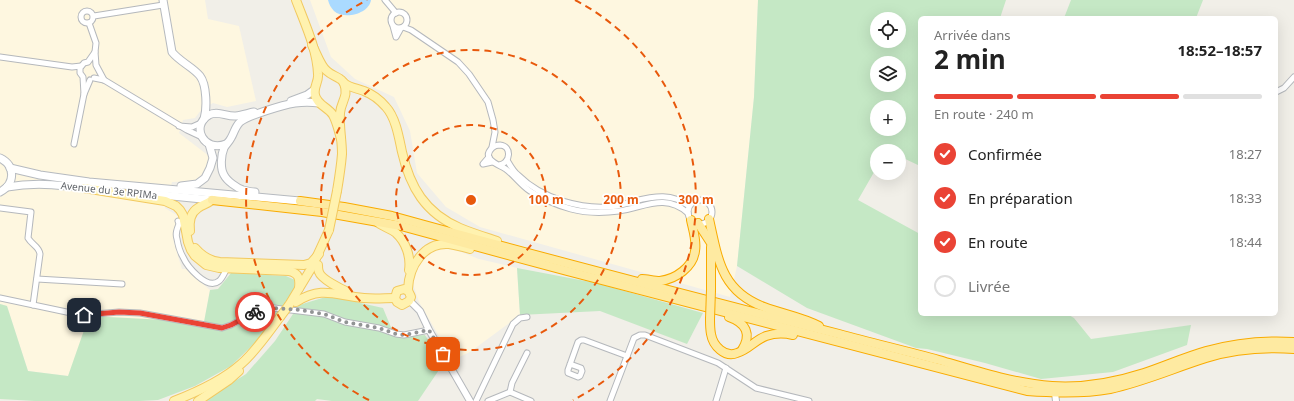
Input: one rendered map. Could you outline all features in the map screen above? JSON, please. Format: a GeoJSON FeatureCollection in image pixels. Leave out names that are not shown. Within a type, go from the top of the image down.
{"type":"FeatureCollection","features":[{"type":"Feature","properties":{"kind":"highway"},"geometry":{"type":"LineString","coordinates":[[212,200],[322,212],[401,226],[930,366],[1056,397],[1110,389],[1227,353],[1250,349],[1294,349]]}},
{"type":"Feature","properties":{"kind":"highway"},"geometry":{"type":"LineString","coordinates":[[300,201],[392,216],[615,276],[936,359],[1004,379],[1029,384],[1055,386],[1110,382],[1142,374],[1206,351],[1226,346],[1278,341],[1294,342]]}},
{"type":"Feature","properties":{"kind":"highway"},"geometry":{"type":"LineString","coordinates":[[615,276],[660,281],[683,272],[690,264],[695,251],[695,237],[692,219]]}},
{"type":"Feature","properties":{"kind":"highway"},"geometry":{"type":"LineString","coordinates":[[692,219],[711,243]]}},
{"type":"Feature","properties":{"kind":"highway"},"geometry":{"type":"LineString","coordinates":[[709,219],[718,261],[725,277],[739,293],[763,306],[806,319],[832,333]]}},
{"type":"Feature","properties":{"kind":"highway"},"geometry":{"type":"LineString","coordinates":[[712,231],[710,335],[718,349],[726,354],[736,354],[765,336],[784,333],[880,357],[930,366]]}},
{"type":"Feature","properties":{"kind":"highway"},"geometry":{"type":"LineString","coordinates":[[672,298],[734,319],[743,325],[747,332],[747,340],[742,351]]}},
{"type":"Feature","properties":{"kind":"main road"},"geometry":{"type":"LineString","coordinates":[[296,0],[312,45],[318,82]]}},
{"type":"Feature","properties":{"kind":"main road"},"geometry":{"type":"LineString","coordinates":[[163,2],[172,52],[177,59],[200,76],[203,82],[206,100],[206,113],[200,130],[202,137],[209,144],[220,146],[226,144],[231,139],[233,126],[226,116]]}},
{"type":"Feature","properties":{"kind":"main road"},"geometry":{"type":"LineString","coordinates":[[312,45],[325,69],[351,87],[376,98],[387,108],[393,119],[400,139],[404,161],[410,180],[418,195],[426,205],[441,218],[459,228],[543,257]]}},
{"type":"Feature","properties":{"kind":"main road"},"geometry":{"type":"LineString","coordinates":[[203,121],[210,114],[217,113],[226,116],[236,116],[272,107],[307,95],[314,90],[318,82],[323,78],[334,76]]}},
{"type":"Feature","properties":{"kind":"main road"},"geometry":{"type":"LineString","coordinates":[[174,401],[219,380],[242,364],[292,304],[318,265],[324,252],[340,174],[342,154],[340,113],[342,103],[346,95],[344,83]]}},
{"type":"Feature","properties":{"kind":"main road"},"geometry":{"type":"LineString","coordinates":[[314,90],[315,97],[334,116],[341,139]]}},
{"type":"Feature","properties":{"kind":"main road"},"geometry":{"type":"LineString","coordinates":[[206,100],[217,113]]}},
{"type":"Feature","properties":{"kind":"main road"},"geometry":{"type":"LineString","coordinates":[[233,132],[240,122],[252,116],[294,103],[309,102],[334,107],[342,103]]}},
{"type":"Feature","properties":{"kind":"main road"},"geometry":{"type":"LineString","coordinates":[[123,185],[188,186],[197,184],[205,178],[213,158],[209,144]]}},
{"type":"Feature","properties":{"kind":"main road"},"geometry":{"type":"LineString","coordinates":[[226,144],[222,157],[222,167],[224,175],[232,183],[243,190],[286,196],[300,201]]}},
{"type":"Feature","properties":{"kind":"main road"},"geometry":{"type":"LineString","coordinates":[[0,158],[8,164],[12,177],[7,187],[0,192]]}},
{"type":"Feature","properties":{"kind":"main road","name":"Avenue du 3e RPIMa"},"geometry":{"type":"LineString","coordinates":[[10,168],[40,175],[123,185]]}},
{"type":"Feature","properties":{"kind":"main road","name":"Avenue du 3e RPIMa"},"geometry":{"type":"LineString","coordinates":[[7,187],[22,184],[47,184],[212,200]]}},
{"type":"Feature","properties":{"kind":"main road"},"geometry":{"type":"LineString","coordinates":[[123,185],[300,201]]}},
{"type":"Feature","properties":{"kind":"main road"},"geometry":{"type":"LineString","coordinates":[[84,188],[165,201],[176,206],[183,215],[188,242],[195,256],[206,265],[289,270],[298,276],[300,280],[299,288]]}},
{"type":"Feature","properties":{"kind":"main road"},"geometry":{"type":"LineString","coordinates":[[212,200],[197,208],[192,214],[189,223],[191,240],[194,246],[206,258],[222,266],[255,263],[294,266],[311,263],[319,254]]}},
{"type":"Feature","properties":{"kind":"main road"},"geometry":{"type":"LineString","coordinates":[[377,222],[382,227],[389,229],[400,237],[406,248],[409,265],[405,290]]}},
{"type":"Feature","properties":{"kind":"main road"},"geometry":{"type":"LineString","coordinates":[[292,304],[299,288],[319,254],[329,230]]}},
{"type":"Feature","properties":{"kind":"main road"},"geometry":{"type":"LineString","coordinates":[[405,290],[413,265],[426,250],[437,245],[448,244],[567,271]]}},
{"type":"Feature","properties":{"kind":"main road"},"geometry":{"type":"LineString","coordinates":[[318,265],[319,272],[322,277],[341,289],[362,298]]}},
{"type":"Feature","properties":{"kind":"main road"},"geometry":{"type":"LineString","coordinates":[[395,298],[396,293],[405,290]]}},
{"type":"Feature","properties":{"kind":"main road"},"geometry":{"type":"LineString","coordinates":[[395,298],[397,302],[402,305],[409,302],[411,297],[405,290]]}},
{"type":"Feature","properties":{"kind":"main road"},"geometry":{"type":"LineString","coordinates":[[292,304],[305,296],[314,293],[334,292],[362,298],[375,299],[395,298]]}},
{"type":"Feature","properties":{"kind":"main road"},"geometry":{"type":"LineString","coordinates":[[199,400],[229,380],[248,363],[264,346],[282,317]]}},
{"type":"Feature","properties":{"kind":"street"},"geometry":{"type":"LineString","coordinates":[[94,16],[163,2]]}},
{"type":"Feature","properties":{"kind":"street"},"geometry":{"type":"LineString","coordinates":[[386,2],[394,14]]}},
{"type":"Feature","properties":{"kind":"street"},"geometry":{"type":"LineString","coordinates":[[86,11],[89,11],[94,16],[94,19],[89,23],[84,23],[81,15],[86,11]]}},
{"type":"Feature","properties":{"kind":"street"},"geometry":{"type":"LineString","coordinates":[[394,14],[404,14],[407,18],[396,37],[391,21],[394,14]]}},
{"type":"Feature","properties":{"kind":"street"},"geometry":{"type":"LineString","coordinates":[[84,94],[92,79],[98,74],[95,52],[96,43],[89,23]]}},
{"type":"Feature","properties":{"kind":"street"},"geometry":{"type":"LineString","coordinates":[[393,26],[403,26],[411,30],[458,62],[469,74],[488,102],[493,120],[495,136],[489,156],[492,162],[508,171],[544,200],[572,209],[597,213],[620,211],[656,202],[670,203],[680,207],[692,219],[706,222],[709,219],[711,211],[710,207],[705,201],[698,200],[689,206]]}},
{"type":"Feature","properties":{"kind":"street"},"geometry":{"type":"LineString","coordinates":[[0,57],[81,68],[88,62],[95,52]]}},
{"type":"Feature","properties":{"kind":"street"},"geometry":{"type":"LineString","coordinates":[[88,62],[93,62],[104,80]]}},
{"type":"Feature","properties":{"kind":"street"},"geometry":{"type":"LineString","coordinates":[[74,144],[84,94],[81,68]]}},
{"type":"Feature","properties":{"kind":"street"},"geometry":{"type":"LineString","coordinates":[[83,78],[104,80],[178,126],[202,137]]}},
{"type":"Feature","properties":{"kind":"street"},"geometry":{"type":"LineString","coordinates":[[1278,91],[1284,88],[1294,78]]}},
{"type":"Feature","properties":{"kind":"street"},"geometry":{"type":"LineString","coordinates":[[178,126],[192,127],[203,121]]}},
{"type":"Feature","properties":{"kind":"street"},"geometry":{"type":"LineString","coordinates":[[495,136],[501,145],[508,151],[507,160],[498,165]]}},
{"type":"Feature","properties":{"kind":"street"},"geometry":{"type":"LineString","coordinates":[[492,147],[501,145]]}},
{"type":"Feature","properties":{"kind":"street"},"geometry":{"type":"LineString","coordinates":[[507,160],[516,174],[541,192],[558,200],[584,206],[617,206],[655,197],[671,196],[689,206],[692,219]]}},
{"type":"Feature","properties":{"kind":"street"},"geometry":{"type":"LineString","coordinates":[[0,208],[31,212],[28,238],[38,248],[40,254],[33,305]]}},
{"type":"Feature","properties":{"kind":"street"},"geometry":{"type":"LineString","coordinates":[[178,221],[179,224],[176,238],[182,256],[185,262],[198,277],[209,284],[219,282],[222,266]]}},
{"type":"Feature","properties":{"kind":"street"},"geometry":{"type":"LineString","coordinates":[[37,279],[122,284]]}},
{"type":"Feature","properties":{"kind":"street"},"geometry":{"type":"LineString","coordinates":[[0,298],[84,315],[119,312],[140,313],[222,328],[231,325],[253,313],[274,308],[324,314],[345,322],[379,328],[396,334],[404,335],[429,330]]}},
{"type":"Feature","properties":{"kind":"street"},"geometry":{"type":"LineString","coordinates":[[409,302],[420,311],[429,330],[470,401]]}},
{"type":"Feature","properties":{"kind":"street"},"geometry":{"type":"LineString","coordinates":[[476,401],[513,324],[520,318],[527,317]]}},
{"type":"Feature","properties":{"kind":"street"},"geometry":{"type":"LineString","coordinates":[[610,401],[634,338],[640,335],[645,335],[718,363],[756,388],[809,401]]}},
{"type":"Feature","properties":{"kind":"street"},"geometry":{"type":"LineString","coordinates":[[570,364],[578,342],[581,340],[627,356]]}},
{"type":"Feature","properties":{"kind":"street"},"geometry":{"type":"LineString","coordinates":[[510,392],[512,384],[527,353]]}},
{"type":"Feature","properties":{"kind":"street"},"geometry":{"type":"LineString","coordinates":[[716,401],[726,368]]}},
{"type":"Feature","properties":{"kind":"street"},"geometry":{"type":"LineString","coordinates":[[488,401],[510,392],[531,401]]}},
{"type":"Feature","properties":{"kind":"street"},"geometry":{"type":"LineString","coordinates":[[782,401],[784,395]]}},
{"type":"Feature","properties":{"kind":"shaded area"},"geometry":{"type":"Polygon","coordinates":[[[0,0],[205,0],[208,19],[239,26],[256,101],[227,107],[213,103],[202,109],[195,118],[183,120],[179,133],[209,156],[205,172],[194,181],[172,182],[165,208],[178,216],[173,236],[182,269],[186,269],[210,290],[204,322],[68,376],[28,371],[7,306],[0,304],[0,0]]]}},
{"type":"Feature","properties":{"kind":"shaded area"},"geometry":{"type":"Polygon","coordinates":[[[310,0],[758,0],[754,97],[737,266],[730,297],[480,227],[446,207],[417,173],[410,131],[394,97],[355,79],[331,57],[310,0]]]}},
{"type":"Feature","properties":{"kind":"shaded area"},"geometry":{"type":"Polygon","coordinates":[[[437,248],[451,248],[479,259],[517,268],[520,315],[470,352],[453,360],[419,302],[412,281],[423,258],[437,248]]]}},
{"type":"Feature","properties":{"kind":"green space"},"geometry":{"type":"Polygon","coordinates":[[[758,0],[1006,0],[1001,16],[918,16],[918,165],[906,159],[906,144],[870,144],[870,179],[858,200],[918,233],[918,316],[1070,316],[1074,318],[1091,339],[1191,325],[1187,345],[1113,372],[1041,379],[985,363],[927,349],[916,348],[807,308],[737,266],[754,97],[758,0]]]}},
{"type":"Feature","properties":{"kind":"green space"},"geometry":{"type":"Polygon","coordinates":[[[1071,0],[1203,0],[1197,16],[1065,16],[1071,0]]]}},
{"type":"Feature","properties":{"kind":"green space"},"geometry":{"type":"Polygon","coordinates":[[[517,268],[596,283],[703,313],[687,344],[600,311],[520,315],[517,268]]]}},
{"type":"Feature","properties":{"kind":"green space"},"geometry":{"type":"Polygon","coordinates":[[[231,273],[286,276],[295,280],[294,290],[290,298],[263,335],[231,366],[195,386],[158,400],[35,401],[0,399],[0,304],[7,306],[28,371],[68,376],[89,316],[204,322],[210,290],[218,289],[231,273]]]}},
{"type":"Feature","properties":{"kind":"green space"},"geometry":{"type":"Polygon","coordinates":[[[329,296],[383,308],[395,337],[425,335],[443,364],[418,401],[332,401],[317,399],[315,401],[206,401],[214,394],[246,374],[275,341],[299,305],[329,296]]]}},
{"type":"Feature","properties":{"kind":"water"},"geometry":{"type":"Polygon","coordinates":[[[328,0],[371,0],[366,9],[361,12],[344,15],[338,14],[334,11],[328,0]]]}},
{"type":"Feature","properties":{"kind":"way so far"},"geometry":{"type":"LineString","coordinates":[[255,312],[274,308],[300,310],[324,314],[345,322],[379,328],[404,335],[429,330],[443,354]]}},
{"type":"Feature","properties":{"kind":"route"},"geometry":{"type":"LineString","coordinates":[[84,315],[119,312],[140,313],[222,328],[231,325],[255,312]]}}]}
